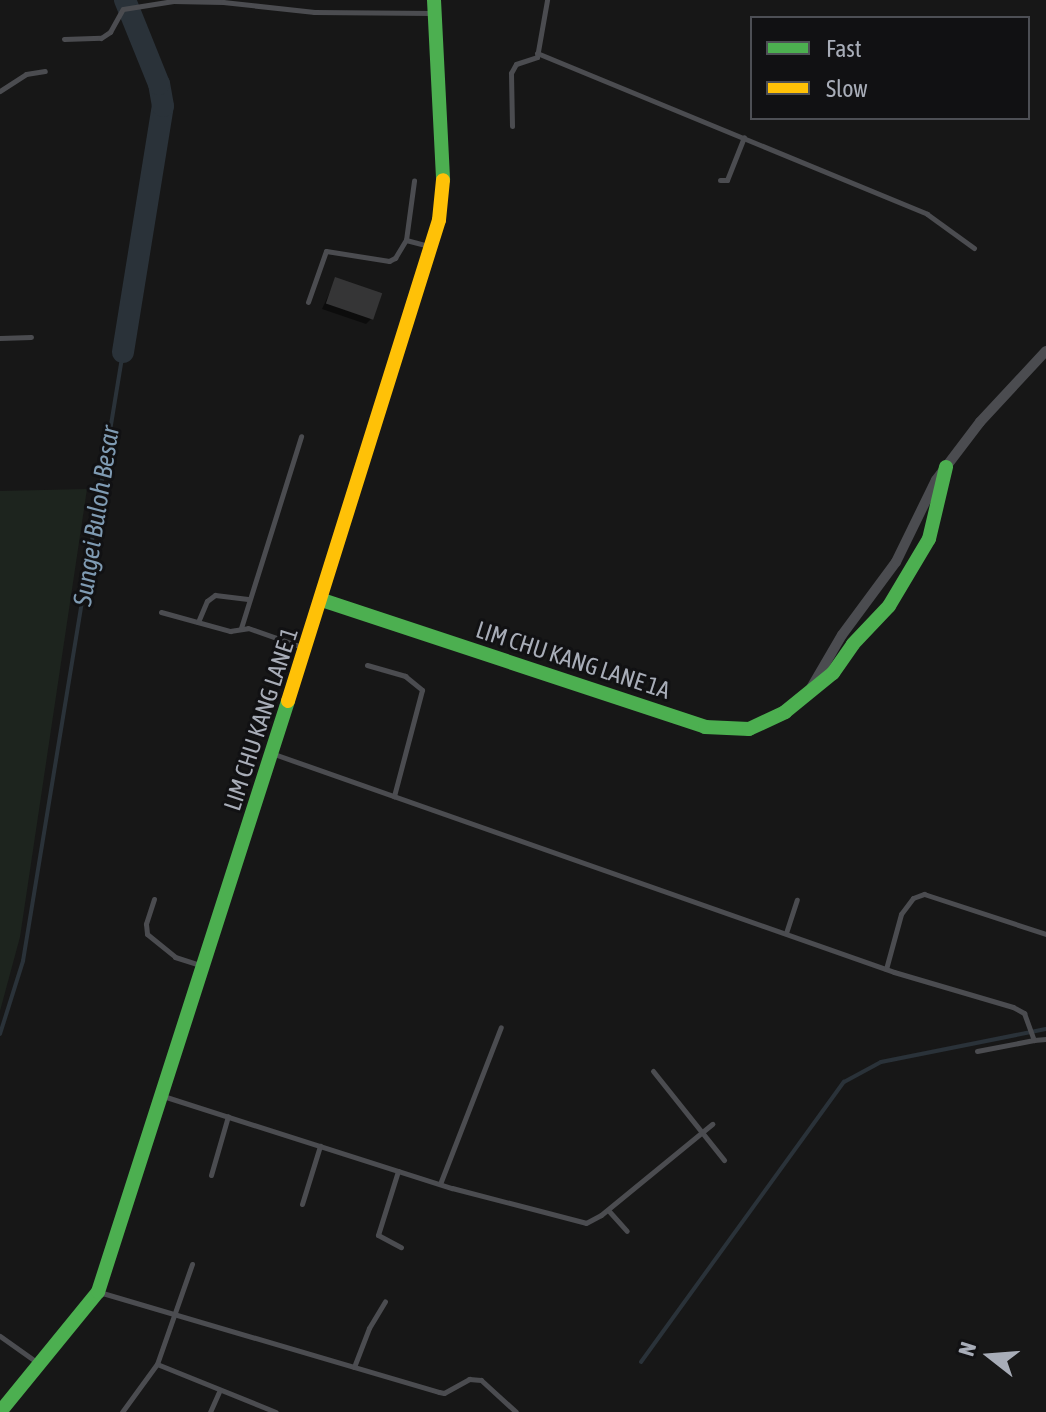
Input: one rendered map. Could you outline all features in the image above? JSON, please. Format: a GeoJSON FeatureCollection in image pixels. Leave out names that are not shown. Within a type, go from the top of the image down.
{"type":"FeatureCollection","features":[{"type":"Feature","properties":{"kind":"street","name":"LIM CHU KANG LANE 1"},"geometry":{"type":"LineString","coordinates":[[0,1412],[98,1292],[307,648],[431,247],[439,220],[443,175],[434,6]]}},
{"type":"Feature","properties":{"kind":"street","name":"LIM CHU KANG LANE 1A"},"geometry":{"type":"LineString","coordinates":[[322,600],[705,727],[749,729],[785,712],[806,697],[833,673],[853,644],[889,606],[929,539],[946,467],[980,422],[1046,351]]}},
{"type":"Feature","properties":{"kind":"lane"},"geometry":{"type":"LineString","coordinates":[[512,126],[509,80],[513,68],[535,61],[547,0]]}},
{"type":"Feature","properties":{"kind":"lane"},"geometry":{"type":"LineString","coordinates":[[64,39],[106,36],[123,9],[173,1],[223,2],[314,12],[434,6]]}},
{"type":"Feature","properties":{"kind":"lane"},"geometry":{"type":"LineString","coordinates":[[537,53],[927,214],[974,248]]}},
{"type":"Feature","properties":{"kind":"lane"},"geometry":{"type":"LineString","coordinates":[[0,91],[26,74],[45,71]]}},
{"type":"Feature","properties":{"kind":"lane"},"geometry":{"type":"LineString","coordinates":[[720,180],[727,180],[744,137]]}},
{"type":"Feature","properties":{"kind":"lane"},"geometry":{"type":"LineString","coordinates":[[308,302],[326,251],[389,261],[400,252],[406,240],[414,181]]}},
{"type":"Feature","properties":{"kind":"lane"},"geometry":{"type":"LineString","coordinates":[[406,240],[431,247]]}},
{"type":"Feature","properties":{"kind":"lane"},"geometry":{"type":"LineString","coordinates":[[0,338],[31,337]]}},
{"type":"Feature","properties":{"kind":"lane"},"geometry":{"type":"LineString","coordinates":[[241,628],[301,436]]}},
{"type":"Feature","properties":{"kind":"lane"},"geometry":{"type":"LineString","coordinates":[[198,622],[207,601],[215,595],[248,599]]}},
{"type":"Feature","properties":{"kind":"lane"},"geometry":{"type":"LineString","coordinates":[[161,612],[230,631],[241,628],[307,648]]}},
{"type":"Feature","properties":{"kind":"lane"},"geometry":{"type":"LineString","coordinates":[[367,665],[405,676],[422,690],[394,796]]}},
{"type":"Feature","properties":{"kind":"lane"},"geometry":{"type":"LineString","coordinates":[[273,754],[886,969],[1013,1007],[1024,1013],[1032,1038]]}},
{"type":"Feature","properties":{"kind":"lane"},"geometry":{"type":"LineString","coordinates":[[886,969],[901,914],[913,898],[924,894],[1046,934]]}},
{"type":"Feature","properties":{"kind":"lane"},"geometry":{"type":"LineString","coordinates":[[154,899],[145,929],[147,934],[180,960],[204,967]]}},
{"type":"Feature","properties":{"kind":"lane"},"geometry":{"type":"LineString","coordinates":[[786,933],[797,900]]}},
{"type":"Feature","properties":{"kind":"lane"},"geometry":{"type":"LineString","coordinates":[[440,1184],[501,1027]]}},
{"type":"Feature","properties":{"kind":"lane"},"geometry":{"type":"LineString","coordinates":[[977,1051],[1032,1038],[1046,1039]]}},
{"type":"Feature","properties":{"kind":"lane"},"geometry":{"type":"LineString","coordinates":[[653,1071],[724,1160]]}},
{"type":"Feature","properties":{"kind":"lane"},"geometry":{"type":"LineString","coordinates":[[162,1095],[440,1184],[577,1223],[586,1223],[608,1210],[712,1124]]}},
{"type":"Feature","properties":{"kind":"lane"},"geometry":{"type":"LineString","coordinates":[[211,1175],[228,1116]]}},
{"type":"Feature","properties":{"kind":"lane"},"geometry":{"type":"LineString","coordinates":[[302,1204],[320,1146]]}},
{"type":"Feature","properties":{"kind":"lane"},"geometry":{"type":"LineString","coordinates":[[398,1171],[378,1235],[401,1247]]}},
{"type":"Feature","properties":{"kind":"lane"},"geometry":{"type":"LineString","coordinates":[[608,1210],[627,1231]]}},
{"type":"Feature","properties":{"kind":"lane"},"geometry":{"type":"LineString","coordinates":[[122,1412],[157,1364],[192,1264]]}},
{"type":"Feature","properties":{"kind":"lane"},"geometry":{"type":"LineString","coordinates":[[98,1292],[444,1393],[469,1379],[481,1380],[516,1412]]}},
{"type":"Feature","properties":{"kind":"lane"},"geometry":{"type":"LineString","coordinates":[[354,1367],[369,1328],[385,1301]]}},
{"type":"Feature","properties":{"kind":"lane"},"geometry":{"type":"LineString","coordinates":[[0,1336],[39,1364]]}},
{"type":"Feature","properties":{"kind":"lane"},"geometry":{"type":"LineString","coordinates":[[157,1364],[276,1412]]}},
{"type":"Feature","properties":{"kind":"lane"},"geometry":{"type":"LineString","coordinates":[[210,1412],[220,1390]]}},
{"type":"Feature","properties":{"kind":"shaded area"},"geometry":{"type":"Polygon","coordinates":[[[87,489],[20,937],[0,1011],[0,491],[87,489]]]}},
{"type":"Feature","properties":{"kind":"building"},"geometry":{"type":"Polygon","coordinates":[[[335,277],[382,293],[373,320],[326,303],[335,277]]]}},
{"type":"Feature","properties":{"kind":"waterway","name":"Sungei Buloh Besar"},"geometry":{"type":"LineString","coordinates":[[123,352],[163,106],[159,84],[125,0]]}},
{"type":"Feature","properties":{"kind":"waterway","name":"Sungei Buloh Besar"},"geometry":{"type":"LineString","coordinates":[[0,1034],[23,961],[123,352]]}},
{"type":"Feature","properties":{"kind":"waterway"},"geometry":{"type":"LineString","coordinates":[[641,1362],[844,1082],[881,1062],[1046,1029]]}},
{"type":"Feature","properties":{"kind":"traffic: fast"},"geometry":{"type":"LineString","coordinates":[[434,0],[443,180]]}},
{"type":"Feature","properties":{"kind":"traffic: fast"},"geometry":{"type":"LineString","coordinates":[[322,600],[705,727],[749,729],[785,712],[833,673],[853,644],[889,606],[929,539],[946,467]]}},
{"type":"Feature","properties":{"kind":"traffic: fast"},"geometry":{"type":"LineString","coordinates":[[0,1412],[98,1292],[288,701]]}},
{"type":"Feature","properties":{"kind":"traffic: slow"},"geometry":{"type":"LineString","coordinates":[[288,701],[439,220],[443,180]]}}]}
